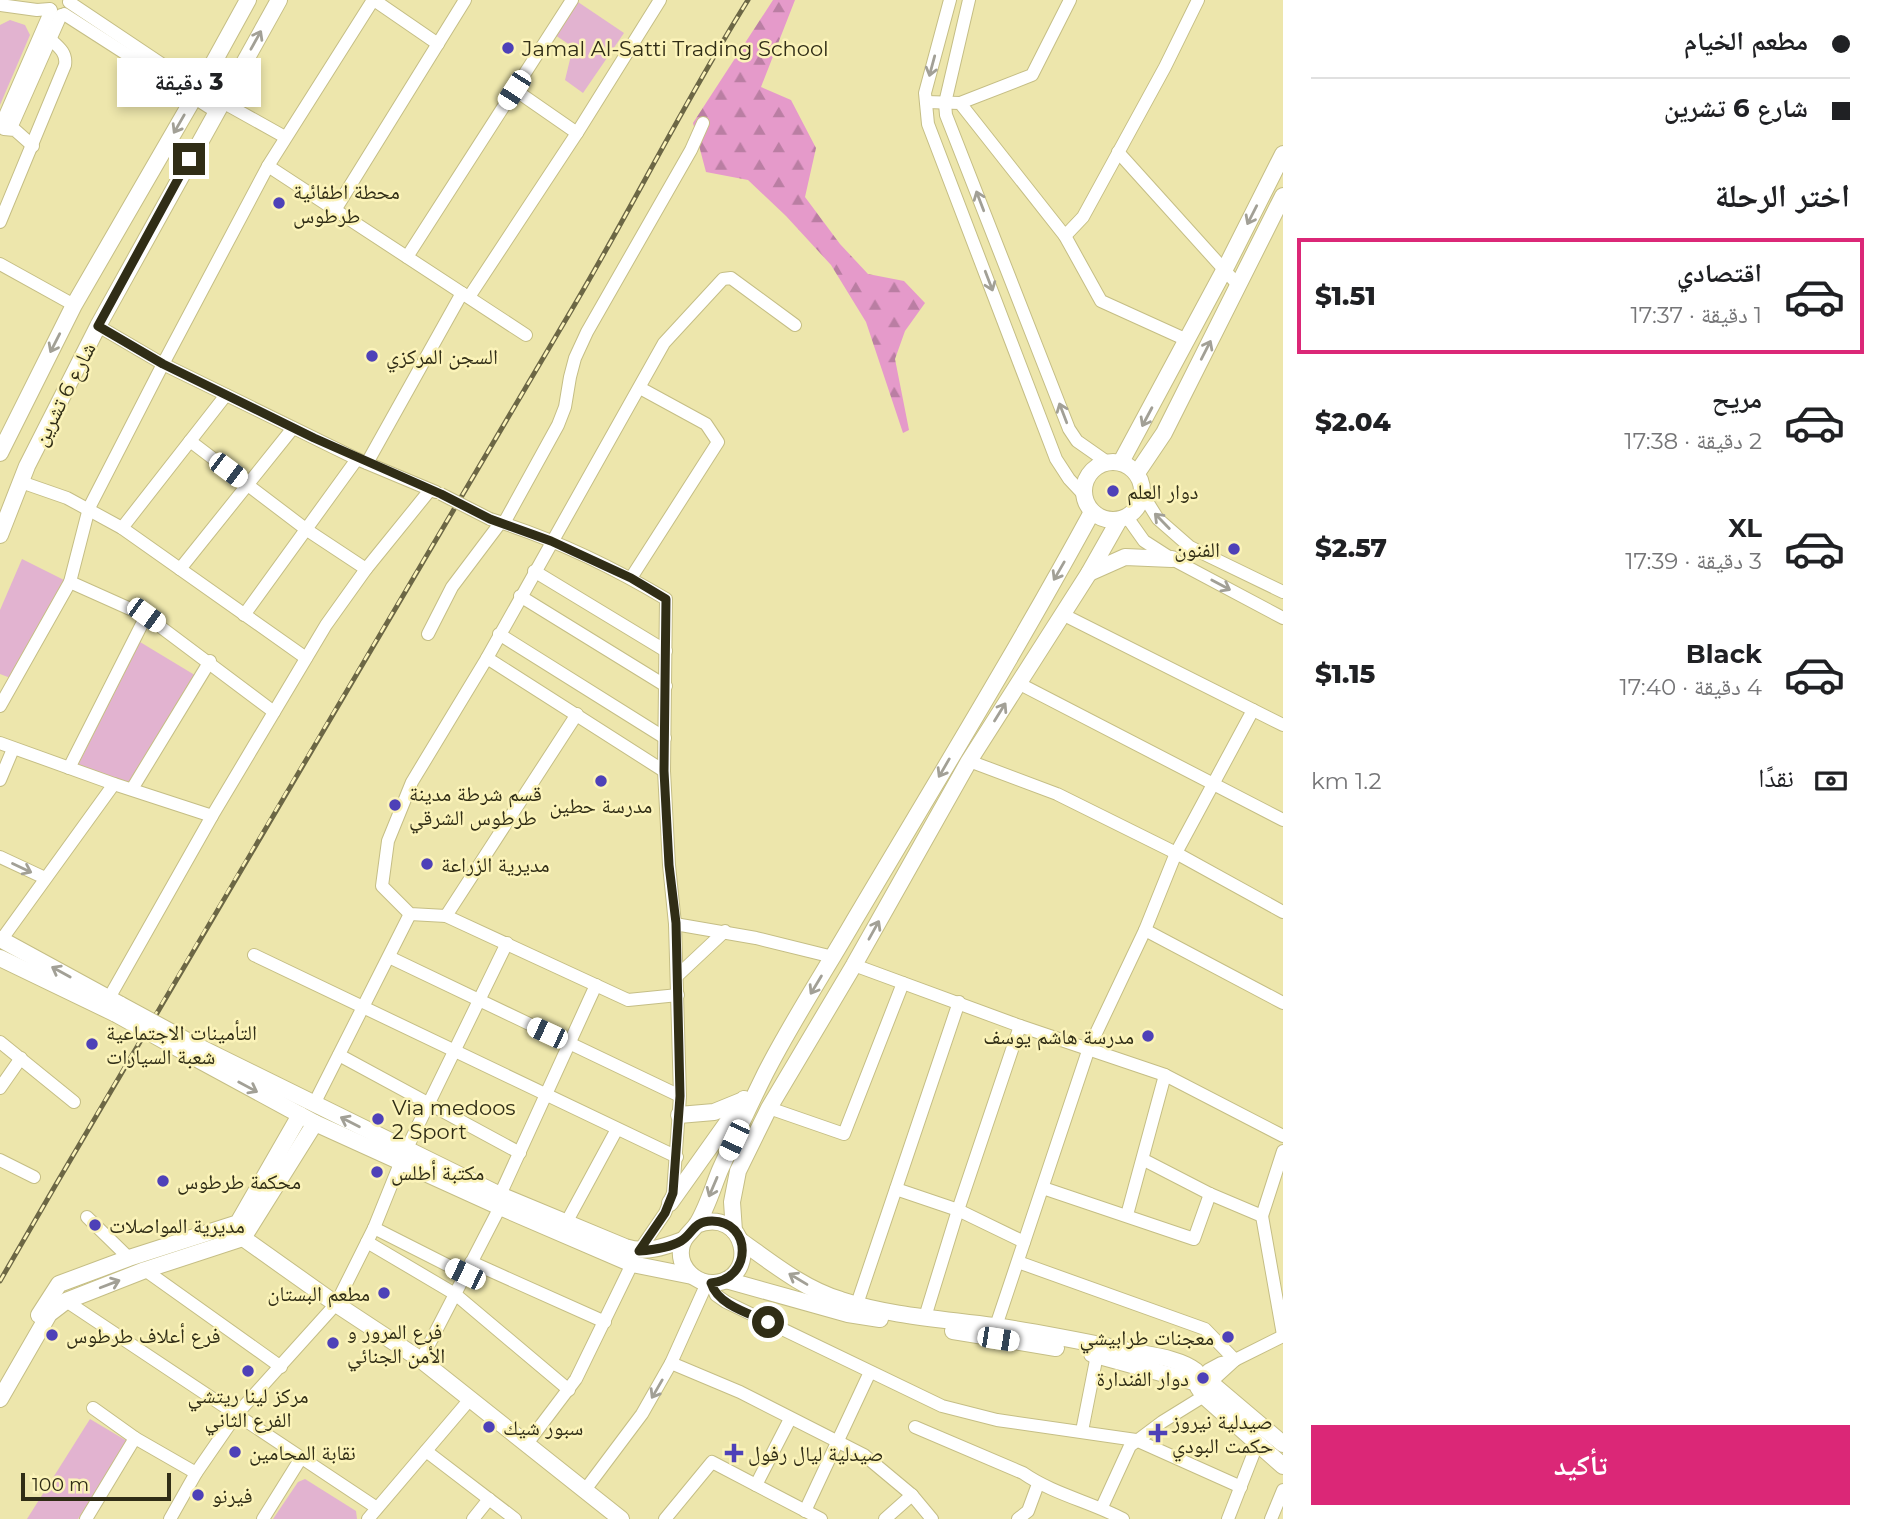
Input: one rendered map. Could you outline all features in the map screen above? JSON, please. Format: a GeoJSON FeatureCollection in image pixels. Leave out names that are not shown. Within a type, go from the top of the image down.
{"type":"FeatureCollection","features":[{"type":"Feature","properties":{"kind":"main road","name":"شارع 6 تشرين"},"geometry":{"type":"LineString","coordinates":[[0,453],[74,305],[248,0]]}},
{"type":"Feature","properties":{"kind":"main road","name":"شارع 6 تشرين"},"geometry":{"type":"LineString","coordinates":[[0,535],[27,466],[98,326],[279,0]]}},
{"type":"Feature","properties":{"kind":"main road"},"geometry":{"type":"LineString","coordinates":[[1123,519],[1104,520],[1092,512],[1083,494],[1084,485],[1093,470],[1114,462],[1187,340],[1283,154]]}},
{"type":"Feature","properties":{"kind":"main road"},"geometry":{"type":"LineString","coordinates":[[1137,473],[1164,433],[1283,196]]}},
{"type":"Feature","properties":{"kind":"main road"},"geometry":{"type":"LineString","coordinates":[[709,1280],[739,1267],[743,1250],[737,1236],[732,1202],[738,1171],[769,1108],[854,965],[969,761],[1123,519],[1135,511],[1143,495],[1137,473],[1114,462]]}},
{"type":"Feature","properties":{"kind":"main road"},"geometry":{"type":"LineString","coordinates":[[670,1203],[751,1094],[1092,512]]}},
{"type":"Feature","properties":{"kind":"main road"},"geometry":{"type":"LineString","coordinates":[[1089,573],[1125,557],[1172,559]]}},
{"type":"Feature","properties":{"kind":"main road"},"geometry":{"type":"LineString","coordinates":[[1,939],[315,1124],[403,1156],[500,1201],[635,1257],[709,1280],[848,1314],[1097,1355],[1203,1381],[1283,1444]]}},
{"type":"Feature","properties":{"kind":"main road"},"geometry":{"type":"LineString","coordinates":[[0,958],[115,1006]]}},
{"type":"Feature","properties":{"kind":"main road"},"geometry":{"type":"LineString","coordinates":[[190,1049],[314,1104],[403,1156]]}},
{"type":"Feature","properties":{"kind":"main road"},"geometry":{"type":"LineString","coordinates":[[777,1051],[797,1061]]}},
{"type":"Feature","properties":{"kind":"main road"},"geometry":{"type":"LineString","coordinates":[[678,1115],[714,1112],[751,1094]]}},
{"type":"Feature","properties":{"kind":"main road"},"geometry":{"type":"LineString","coordinates":[[500,1201],[566,1223],[635,1257],[683,1240],[696,1225],[751,1094]]}},
{"type":"Feature","properties":{"kind":"main road"},"geometry":{"type":"LineString","coordinates":[[0,1376],[59,1284],[130,1258],[241,1231],[300,1115]]}},
{"type":"Feature","properties":{"kind":"main road"},"geometry":{"type":"LineString","coordinates":[[0,1399],[49,1314],[66,1301],[241,1231],[315,1124]]}},
{"type":"Feature","properties":{"kind":"main road"},"geometry":{"type":"LineString","coordinates":[[696,1225],[712,1221],[720,1223],[809,1286],[840,1300],[925,1317],[996,1326],[1185,1364],[1283,1466]]}},
{"type":"Feature","properties":{"kind":"main road"},"geometry":{"type":"LineString","coordinates":[[241,1231],[336,1304],[421,1360],[621,1519]]}},
{"type":"Feature","properties":{"kind":"main road"},"geometry":{"type":"LineString","coordinates":[[683,1240],[681,1259],[709,1280]]}},
{"type":"Feature","properties":{"kind":"main road"},"geometry":{"type":"LineString","coordinates":[[59,1284],[66,1301]]}},
{"type":"Feature","properties":{"kind":"street"},"geometry":{"type":"LineString","coordinates":[[0,706],[69,582],[89,508],[163,364],[268,166],[374,0],[438,44]]}},
{"type":"Feature","properties":{"kind":"street"},"geometry":{"type":"LineString","coordinates":[[335,210],[465,0]]}},
{"type":"Feature","properties":{"kind":"street"},"geometry":{"type":"LineString","coordinates":[[407,257],[572,0]]}},
{"type":"Feature","properties":{"kind":"street"},"geometry":{"type":"LineString","coordinates":[[950,0],[925,93],[928,124],[1056,459],[1069,480],[1083,494]]}},
{"type":"Feature","properties":{"kind":"street"},"geometry":{"type":"LineString","coordinates":[[969,0],[945,103],[946,115],[1069,429],[1077,440],[1114,462]]}},
{"type":"Feature","properties":{"kind":"street"},"geometry":{"type":"LineString","coordinates":[[926,102],[960,103],[1032,75],[1070,0]]}},
{"type":"Feature","properties":{"kind":"street"},"geometry":{"type":"LineString","coordinates":[[1065,236],[1083,217],[1165,67],[1198,0]]}},
{"type":"Feature","properties":{"kind":"street"},"geometry":{"type":"LineString","coordinates":[[69,1],[197,93]]}},
{"type":"Feature","properties":{"kind":"street"},"geometry":{"type":"LineString","coordinates":[[0,5],[55,10],[69,8],[69,1]]}},
{"type":"Feature","properties":{"kind":"street"},"geometry":{"type":"LineString","coordinates":[[244,615],[362,461],[465,295],[578,133],[654,3]]}},
{"type":"Feature","properties":{"kind":"street"},"geometry":{"type":"LineString","coordinates":[[55,10],[218,106],[285,137]]}},
{"type":"Feature","properties":{"kind":"street"},"geometry":{"type":"LineString","coordinates":[[4,129],[50,39],[55,10]]}},
{"type":"Feature","properties":{"kind":"street"},"geometry":{"type":"LineString","coordinates":[[4,129],[55,10]]}},
{"type":"Feature","properties":{"kind":"street"},"geometry":{"type":"LineString","coordinates":[[0,222],[33,146],[66,58],[50,39]]}},
{"type":"Feature","properties":{"kind":"street"},"geometry":{"type":"LineString","coordinates":[[514,90],[578,133]]}},
{"type":"Feature","properties":{"kind":"street"},"geometry":{"type":"LineString","coordinates":[[960,103],[1065,236],[1101,301],[1187,340]]}},
{"type":"Feature","properties":{"kind":"street"},"geometry":{"type":"LineString","coordinates":[[428,634],[452,587],[499,522],[558,425],[565,407],[569,377],[587,332],[691,150],[703,122]]}},
{"type":"Feature","properties":{"kind":"street"},"geometry":{"type":"LineString","coordinates":[[4,129],[19,132],[33,146]]}},
{"type":"Feature","properties":{"kind":"street"},"geometry":{"type":"LineString","coordinates":[[1118,152],[1238,285]]}},
{"type":"Feature","properties":{"kind":"street"},"geometry":{"type":"LineString","coordinates":[[268,166],[526,335]]}},
{"type":"Feature","properties":{"kind":"street"},"geometry":{"type":"LineString","coordinates":[[0,264],[74,305]]}},
{"type":"Feature","properties":{"kind":"street"},"geometry":{"type":"LineString","coordinates":[[678,995],[628,1000],[446,916],[410,914],[382,886],[388,841],[412,782],[487,658],[664,343],[723,279],[730,278],[795,325]]}},
{"type":"Feature","properties":{"kind":"street"},"geometry":{"type":"LineString","coordinates":[[98,326],[163,364],[293,428],[499,522],[551,541],[631,578],[666,599],[664,771],[669,865],[676,923],[680,1096],[675,1185],[670,1203],[635,1257],[569,1390],[526,1445]]}},
{"type":"Feature","properties":{"kind":"street"},"geometry":{"type":"LineString","coordinates":[[631,578],[718,442],[706,424],[640,388]]}},
{"type":"Feature","properties":{"kind":"street"},"geometry":{"type":"LineString","coordinates":[[122,528],[226,395]]}},
{"type":"Feature","properties":{"kind":"street"},"geometry":{"type":"LineString","coordinates":[[180,569],[293,428]]}},
{"type":"Feature","properties":{"kind":"street"},"geometry":{"type":"LineString","coordinates":[[190,442],[307,530],[366,569]]}},
{"type":"Feature","properties":{"kind":"street"},"geometry":{"type":"LineString","coordinates":[[21,482],[89,508],[122,528],[306,658]]}},
{"type":"Feature","properties":{"kind":"street"},"geometry":{"type":"LineString","coordinates":[[115,1006],[212,816],[326,625],[366,569],[435,492]]}},
{"type":"Feature","properties":{"kind":"street"},"geometry":{"type":"LineString","coordinates":[[1143,495],[1158,519],[1190,547],[1283,592]]}},
{"type":"Feature","properties":{"kind":"street"},"geometry":{"type":"LineString","coordinates":[[1123,519],[1144,541],[1172,559],[1283,618]]}},
{"type":"Feature","properties":{"kind":"street"},"geometry":{"type":"LineString","coordinates":[[534,571],[666,652]]}},
{"type":"Feature","properties":{"kind":"street"},"geometry":{"type":"LineString","coordinates":[[69,582],[146,615],[274,712]]}},
{"type":"Feature","properties":{"kind":"street"},"geometry":{"type":"LineString","coordinates":[[520,597],[666,686]]}},
{"type":"Feature","properties":{"kind":"street"},"geometry":{"type":"LineString","coordinates":[[1062,614],[1283,725]]}},
{"type":"Feature","properties":{"kind":"street"},"geometry":{"type":"LineString","coordinates":[[69,768],[146,615]]}},
{"type":"Feature","properties":{"kind":"street"},"geometry":{"type":"LineString","coordinates":[[499,635],[665,738]]}},
{"type":"Feature","properties":{"kind":"street"},"geometry":{"type":"LineString","coordinates":[[487,658],[664,771]]}},
{"type":"Feature","properties":{"kind":"street"},"geometry":{"type":"LineString","coordinates":[[132,789],[210,661]]}},
{"type":"Feature","properties":{"kind":"street"},"geometry":{"type":"LineString","coordinates":[[1018,683],[1283,820]]}},
{"type":"Feature","properties":{"kind":"street"},"geometry":{"type":"LineString","coordinates":[[996,1326],[1089,1048],[1145,930],[1176,853],[1253,710]]}},
{"type":"Feature","properties":{"kind":"street"},"geometry":{"type":"LineString","coordinates":[[446,916],[578,714]]}},
{"type":"Feature","properties":{"kind":"street"},"geometry":{"type":"LineString","coordinates":[[0,743],[212,816]]}},
{"type":"Feature","properties":{"kind":"street"},"geometry":{"type":"LineString","coordinates":[[0,780],[13,749]]}},
{"type":"Feature","properties":{"kind":"street"},"geometry":{"type":"LineString","coordinates":[[969,761],[1057,794],[1176,853],[1283,912]]}},
{"type":"Feature","properties":{"kind":"street"},"geometry":{"type":"LineString","coordinates":[[1,939],[114,784]]}},
{"type":"Feature","properties":{"kind":"street"},"geometry":{"type":"LineString","coordinates":[[0,857],[45,878]]}},
{"type":"Feature","properties":{"kind":"street"},"geometry":{"type":"LineString","coordinates":[[314,1104],[410,914]]}},
{"type":"Feature","properties":{"kind":"street"},"geometry":{"type":"LineString","coordinates":[[676,923],[725,931],[833,957]]}},
{"type":"Feature","properties":{"kind":"street"},"geometry":{"type":"LineString","coordinates":[[1145,930],[1283,1003]]}},
{"type":"Feature","properties":{"kind":"street"},"geometry":{"type":"LineString","coordinates":[[677,976],[725,931]]}},
{"type":"Feature","properties":{"kind":"street"},"geometry":{"type":"LineString","coordinates":[[170,1519],[196,1473],[236,1415],[336,1304],[374,1228],[403,1156],[507,943]]}},
{"type":"Feature","properties":{"kind":"street"},"geometry":{"type":"LineString","coordinates":[[254,956],[677,1157]]}},
{"type":"Feature","properties":{"kind":"street"},"geometry":{"type":"LineString","coordinates":[[389,957],[680,1096]]}},
{"type":"Feature","properties":{"kind":"street"},"geometry":{"type":"LineString","coordinates":[[854,965],[1020,1026],[1165,1075],[1283,1136]]}},
{"type":"Feature","properties":{"kind":"street"},"geometry":{"type":"LineString","coordinates":[[769,1108],[844,1135],[903,983]]}},
{"type":"Feature","properties":{"kind":"street"},"geometry":{"type":"LineString","coordinates":[[421,1360],[500,1201],[596,985]]}},
{"type":"Feature","properties":{"kind":"street"},"geometry":{"type":"LineString","coordinates":[[857,1304],[959,1002]]}},
{"type":"Feature","properties":{"kind":"street"},"geometry":{"type":"LineString","coordinates":[[925,1317],[1020,1026]]}},
{"type":"Feature","properties":{"kind":"street"},"geometry":{"type":"LineString","coordinates":[[0,1042],[74,1102]]}},
{"type":"Feature","properties":{"kind":"street"},"geometry":{"type":"LineString","coordinates":[[339,1055],[520,1153]]}},
{"type":"Feature","properties":{"kind":"street"},"geometry":{"type":"LineString","coordinates":[[0,1088],[21,1058]]}},
{"type":"Feature","properties":{"kind":"street"},"geometry":{"type":"LineString","coordinates":[[1127,1216],[1165,1075]]}},
{"type":"Feature","properties":{"kind":"street"},"geometry":{"type":"LineString","coordinates":[[566,1223],[617,1129]]}},
{"type":"Feature","properties":{"kind":"street"},"geometry":{"type":"LineString","coordinates":[[1102,1507],[1125,1454],[1136,1440],[1203,1381],[1235,1360],[1283,1335],[1278,1274],[1262,1216],[1280,1172],[1283,1151]]}},
{"type":"Feature","properties":{"kind":"street"},"geometry":{"type":"LineString","coordinates":[[1144,1160],[1210,1194],[1262,1216]]}},
{"type":"Feature","properties":{"kind":"street"},"geometry":{"type":"LineString","coordinates":[[1,1165],[34,1178]]}},
{"type":"Feature","properties":{"kind":"street"},"geometry":{"type":"LineString","coordinates":[[1043,1188],[1194,1239],[1210,1194]]}},
{"type":"Feature","properties":{"kind":"street"},"geometry":{"type":"LineString","coordinates":[[896,1189],[958,1210],[1024,1242]]}},
{"type":"Feature","properties":{"kind":"street"},"geometry":{"type":"LineString","coordinates":[[87,1217],[130,1258]]}},
{"type":"Feature","properties":{"kind":"street"},"geometry":{"type":"LineString","coordinates":[[374,1228],[605,1322]]}},
{"type":"Feature","properties":{"kind":"street"},"geometry":{"type":"LineString","coordinates":[[367,1242],[454,1294],[569,1390]]}},
{"type":"Feature","properties":{"kind":"street"},"geometry":{"type":"LineString","coordinates":[[1018,1262],[1205,1329],[1235,1360]]}},
{"type":"Feature","properties":{"kind":"street"},"geometry":{"type":"LineString","coordinates":[[145,1270],[281,1367]]}},
{"type":"Feature","properties":{"kind":"street"},"geometry":{"type":"LineString","coordinates":[[585,1490],[642,1414],[671,1363],[709,1280]]}},
{"type":"Feature","properties":{"kind":"street"},"geometry":{"type":"LineString","coordinates":[[709,1280],[716,1295],[726,1302],[942,1406],[970,1414],[1136,1440],[1241,1487]]}},
{"type":"Feature","properties":{"kind":"street"},"geometry":{"type":"LineString","coordinates":[[66,1301],[377,1508]]}},
{"type":"Feature","properties":{"kind":"street"},"geometry":{"type":"LineString","coordinates":[[1082,1431],[1097,1355]]}},
{"type":"Feature","properties":{"kind":"street"},"geometry":{"type":"LineString","coordinates":[[671,1363],[740,1392],[864,1455],[912,1495],[932,1519]]}},
{"type":"Feature","properties":{"kind":"street"},"geometry":{"type":"LineString","coordinates":[[805,1511],[870,1372]]}},
{"type":"Feature","properties":{"kind":"street"},"geometry":{"type":"LineString","coordinates":[[368,1519],[471,1398]]}},
{"type":"Feature","properties":{"kind":"street"},"geometry":{"type":"LineString","coordinates":[[93,1408],[135,1438],[196,1473]]}},
{"type":"Feature","properties":{"kind":"street"},"geometry":{"type":"LineString","coordinates":[[756,1485],[790,1419]]}},
{"type":"Feature","properties":{"kind":"street"},"geometry":{"type":"LineString","coordinates":[[915,1427],[1023,1473],[1038,1484],[1102,1507],[1123,1519]]}},
{"type":"Feature","properties":{"kind":"street"},"geometry":{"type":"LineString","coordinates":[[86,1519],[135,1438]]}},
{"type":"Feature","properties":{"kind":"street"},"geometry":{"type":"LineString","coordinates":[[1228,1519],[1258,1442]]}},
{"type":"Feature","properties":{"kind":"street"},"geometry":{"type":"LineString","coordinates":[[426,1451],[515,1519]]}},
{"type":"Feature","properties":{"kind":"street"},"geometry":{"type":"LineString","coordinates":[[263,1519],[301,1458]]}},
{"type":"Feature","properties":{"kind":"street"},"geometry":{"type":"LineString","coordinates":[[665,1519],[712,1462],[821,1519]]}},
{"type":"Feature","properties":{"kind":"street"},"geometry":{"type":"LineString","coordinates":[[1018,1519],[1028,1511],[1038,1484]]}},
{"type":"Feature","properties":{"kind":"street"},"geometry":{"type":"LineString","coordinates":[[1271,1519],[1283,1490]]}},
{"type":"Feature","properties":{"kind":"street"},"geometry":{"type":"LineString","coordinates":[[884,1519],[912,1495]]}},
{"type":"Feature","properties":{"kind":"street"},"geometry":{"type":"LineString","coordinates":[[473,1519],[489,1499]]}},
{"type":"Feature","properties":{"kind":"green space"},"geometry":{"type":"Polygon","coordinates":[[[773,0],[795,0],[761,87],[791,100],[816,148],[805,197],[840,244],[868,274],[904,281],[925,303],[905,331],[895,359],[909,430],[903,433],[866,322],[831,265],[748,180],[706,172],[693,123],[773,0]]]}},
{"type":"Feature","properties":{"kind":"shaded area"},"geometry":{"type":"Polygon","coordinates":[[[578,2],[624,33],[583,93],[565,80],[573,47],[555,35],[578,2]]]}},
{"type":"Feature","properties":{"kind":"shaded area"},"geometry":{"type":"Polygon","coordinates":[[[10,20],[25,25],[30,35],[0,105],[0,25],[10,20]]]}},
{"type":"Feature","properties":{"kind":"shaded area"},"geometry":{"type":"Polygon","coordinates":[[[22,559],[64,580],[13,679],[0,674],[0,610],[22,559]]]}},
{"type":"Feature","properties":{"kind":"shaded area"},"geometry":{"type":"Polygon","coordinates":[[[140,642],[198,677],[132,786],[78,765],[140,642]]]}},
{"type":"Feature","properties":{"kind":"shaded area"},"geometry":{"type":"Polygon","coordinates":[[[90,1419],[127,1441],[78,1519],[27,1519],[90,1419]]]}},
{"type":"Feature","properties":{"kind":"shaded area"},"geometry":{"type":"Polygon","coordinates":[[[305,1479],[356,1511],[357,1519],[273,1519],[298,1482],[305,1479]]]}},
{"type":"Feature","properties":{"kind":"railway"},"geometry":{"type":"LineString","coordinates":[[0,1281],[575,304],[748,0]]}},
{"type":"Feature","properties":{"kind":"place","name":"Jamal Al-Satti Trading School"},"geometry":{"type":"Point","coordinates":[508,48]}},
{"type":"Feature","properties":{"kind":"place","name":"محطة اطفائية طرطوس"},"geometry":{"type":"Point","coordinates":[279,203]}},
{"type":"Feature","properties":{"kind":"place","name":"السجن المركزي"},"geometry":{"type":"Point","coordinates":[372,356]}},
{"type":"Feature","properties":{"kind":"place","name":"دوار العلم"},"geometry":{"type":"Point","coordinates":[1113,491]}},
{"type":"Feature","properties":{"kind":"place","name":"الفنون"},"geometry":{"type":"Point","coordinates":[1234,549]}},
{"type":"Feature","properties":{"kind":"place","name":"مدرسة حطين"},"geometry":{"type":"Point","coordinates":[601,781]}},
{"type":"Feature","properties":{"kind":"place","name":"قسم شرطة مدينة طرطوس الشرقي"},"geometry":{"type":"Point","coordinates":[395,805]}},
{"type":"Feature","properties":{"kind":"place","name":"مديرية الزراعة"},"geometry":{"type":"Point","coordinates":[427,864]}},
{"type":"Feature","properties":{"kind":"place","name":"مدرسة هاشم يوسف"},"geometry":{"type":"Point","coordinates":[1148,1036]}},
{"type":"Feature","properties":{"kind":"place","name":"التأمينات الاجتماعية شعبة السيارات"},"geometry":{"type":"Point","coordinates":[92,1044]}},
{"type":"Feature","properties":{"kind":"place","name":"Via medoos 2 Sport"},"geometry":{"type":"Point","coordinates":[378,1119]}},
{"type":"Feature","properties":{"kind":"place","name":"مكتبة أطلس"},"geometry":{"type":"Point","coordinates":[377,1172]}},
{"type":"Feature","properties":{"kind":"place","name":"محكمة طرطوس"},"geometry":{"type":"Point","coordinates":[163,1181]}},
{"type":"Feature","properties":{"kind":"place","name":"مديرية المواصلات"},"geometry":{"type":"Point","coordinates":[95,1225]}},
{"type":"Feature","properties":{"kind":"place","name":"مطعم البستان"},"geometry":{"type":"Point","coordinates":[384,1293]}},
{"type":"Feature","properties":{"kind":"place","name":"فرع أعلاف طرطوس"},"geometry":{"type":"Point","coordinates":[52,1335]}},
{"type":"Feature","properties":{"kind":"place","name":"معجنات طرابيشي"},"geometry":{"type":"Point","coordinates":[1228,1337]}},
{"type":"Feature","properties":{"kind":"place","name":"فرع المرور و الأمن الجنائي"},"geometry":{"type":"Point","coordinates":[333,1343]}},
{"type":"Feature","properties":{"kind":"place","name":"مركز لينا ريتشي الفرع الثاني"},"geometry":{"type":"Point","coordinates":[248,1371]}},
{"type":"Feature","properties":{"kind":"place","name":"دوار الفندارة"},"geometry":{"type":"Point","coordinates":[1203,1378]}},
{"type":"Feature","properties":{"kind":"place","name":"سبور شيك"},"geometry":{"type":"Point","coordinates":[489,1427]}},
{"type":"Feature","properties":{"kind":"place","name":"صيدلية نيروز حكمت البودي"},"geometry":{"type":"Point","coordinates":[1158,1433]}},
{"type":"Feature","properties":{"kind":"place","name":"نقابة المحامين"},"geometry":{"type":"Point","coordinates":[235,1452]}},
{"type":"Feature","properties":{"kind":"place","name":"صيدلية ليال رفول"},"geometry":{"type":"Point","coordinates":[734,1453]}},
{"type":"Feature","properties":{"kind":"place","name":"فيرنو"},"geometry":{"type":"Point","coordinates":[198,1495]}},
{"type":"Feature","properties":{"kind":"route"},"geometry":{"type":"LineString","coordinates":[[189,159],[98,326],[163,364],[357,459],[441,494],[490,519],[551,541],[631,578],[666,599],[664,771],[669,865],[676,923],[680,1096],[673,1193],[665,1213],[639,1251],[652,1250],[683,1240],[691,1229],[704,1222],[712,1221],[728,1226],[741,1241],[742,1259],[734,1275],[719,1283],[711,1283],[713,1290],[726,1302],[768,1322]]}}]}
